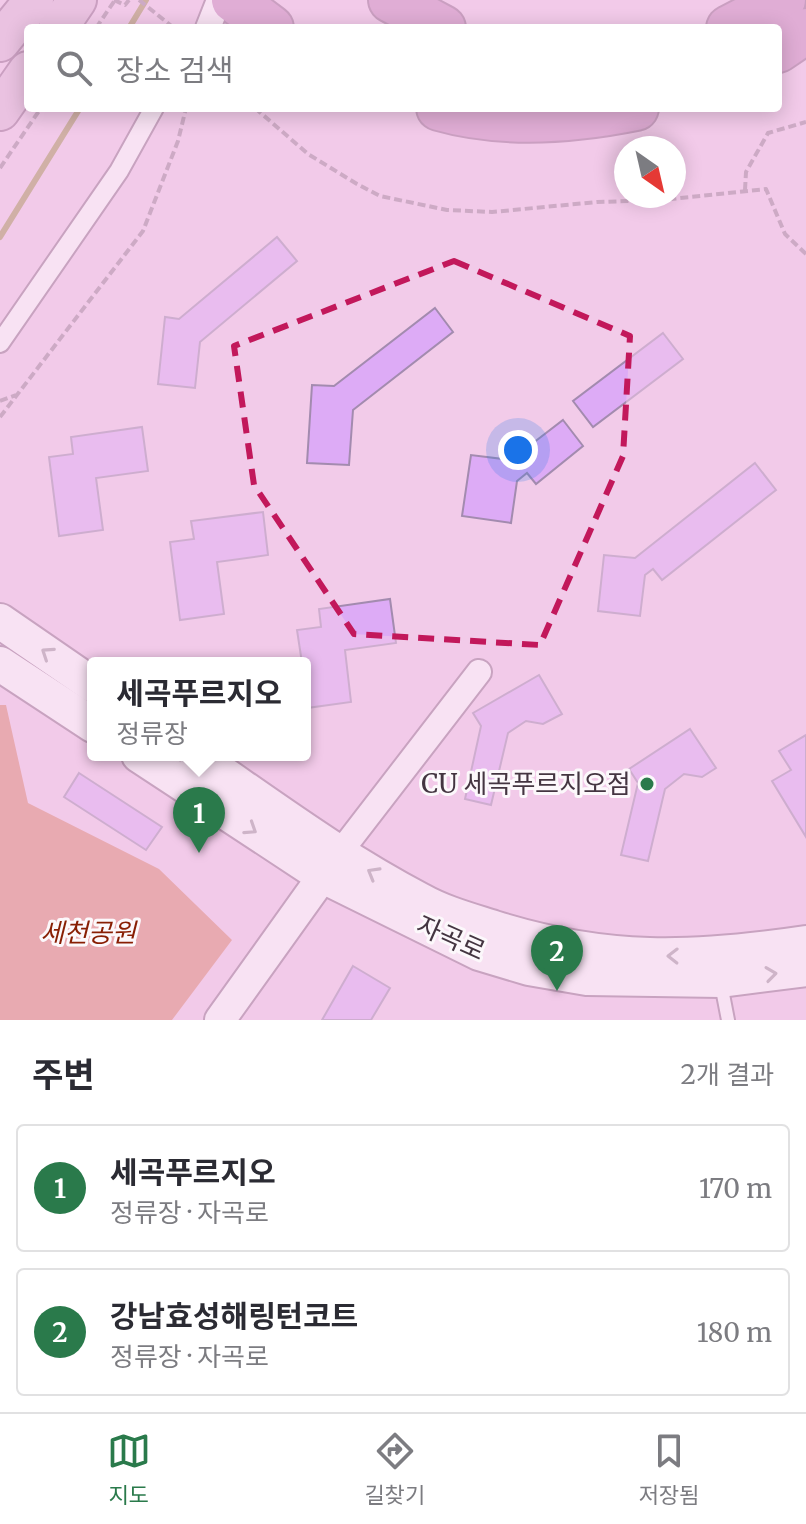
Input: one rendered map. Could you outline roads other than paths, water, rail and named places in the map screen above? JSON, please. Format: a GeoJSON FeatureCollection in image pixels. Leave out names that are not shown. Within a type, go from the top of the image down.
{"type":"FeatureCollection","features":[{"type":"Feature","properties":{"kind":"highway"},"geometry":{"type":"LineString","coordinates":[[391,0],[436,24]]}},
{"type":"Feature","properties":{"kind":"highway"},"geometry":{"type":"LineString","coordinates":[[737,24],[783,0]]}},
{"type":"Feature","properties":{"kind":"highway"},"geometry":{"type":"LineString","coordinates":[[782,47],[806,31]]}},
{"type":"Feature","properties":{"kind":"highway"},"geometry":{"type":"LineString","coordinates":[[456,112],[540,120],[604,112]]}},
{"type":"Feature","properties":{"kind":"main road"},"geometry":{"type":"LineString","coordinates":[[0,42],[34,0]]}},
{"type":"Feature","properties":{"kind":"main road"},"geometry":{"type":"LineString","coordinates":[[61,24],[77,0]]}},
{"type":"Feature","properties":{"kind":"main road"},"geometry":{"type":"LineString","coordinates":[[0,111],[24,77]]}},
{"type":"Feature","properties":{"kind":"main road"},"geometry":{"type":"LineString","coordinates":[[0,621],[87,681]]}},
{"type":"Feature","properties":{"kind":"main road"},"geometry":{"type":"LineString","coordinates":[[0,664],[87,721]]}},
{"type":"Feature","properties":{"kind":"main road","name":"자곡로"},"geometry":{"type":"LineString","coordinates":[[150,761],[479,953],[529,968],[587,978],[806,943]]}},
{"type":"Feature","properties":{"kind":"main road","name":"자곡로"},"geometry":{"type":"LineString","coordinates":[[203,761],[331,864]]}},
{"type":"Feature","properties":{"kind":"main road","name":"자곡로"},"geometry":{"type":"LineString","coordinates":[[718,957],[806,969]]}},
{"type":"Feature","properties":{"kind":"street"},"geometry":{"type":"LineString","coordinates":[[0,343],[119,171],[152,112]]}},
{"type":"Feature","properties":{"kind":"street"},"geometry":{"type":"LineString","coordinates":[[220,1020],[331,864],[479,672]]}},
{"type":"Feature","properties":{"kind":"lane"},"geometry":{"type":"LineString","coordinates":[[718,957],[728,1020]]}},
{"type":"Feature","properties":{"kind":"waterway"},"geometry":{"type":"LineString","coordinates":[[131,24],[146,0]]}},
{"type":"Feature","properties":{"kind":"waterway"},"geometry":{"type":"LineString","coordinates":[[0,237],[78,112]]}},
{"type":"Feature","properties":{"kind":"place","name":"CU 세곡푸르지오점"},"geometry":{"type":"Point","coordinates":[647,784]}},
{"type":"Feature","properties":{"kind":"place","name":"세곡푸르지오"},"geometry":{"type":"Point","coordinates":[199,853]}},
{"type":"Feature","properties":{"kind":"place","name":"강남효성해링턴코트"},"geometry":{"type":"Point","coordinates":[557,991]}},
{"type":"Feature","properties":{"kind":"park label","name":"세천공원"},"geometry":{"type":"Point","coordinates":[88,933]}}]}
